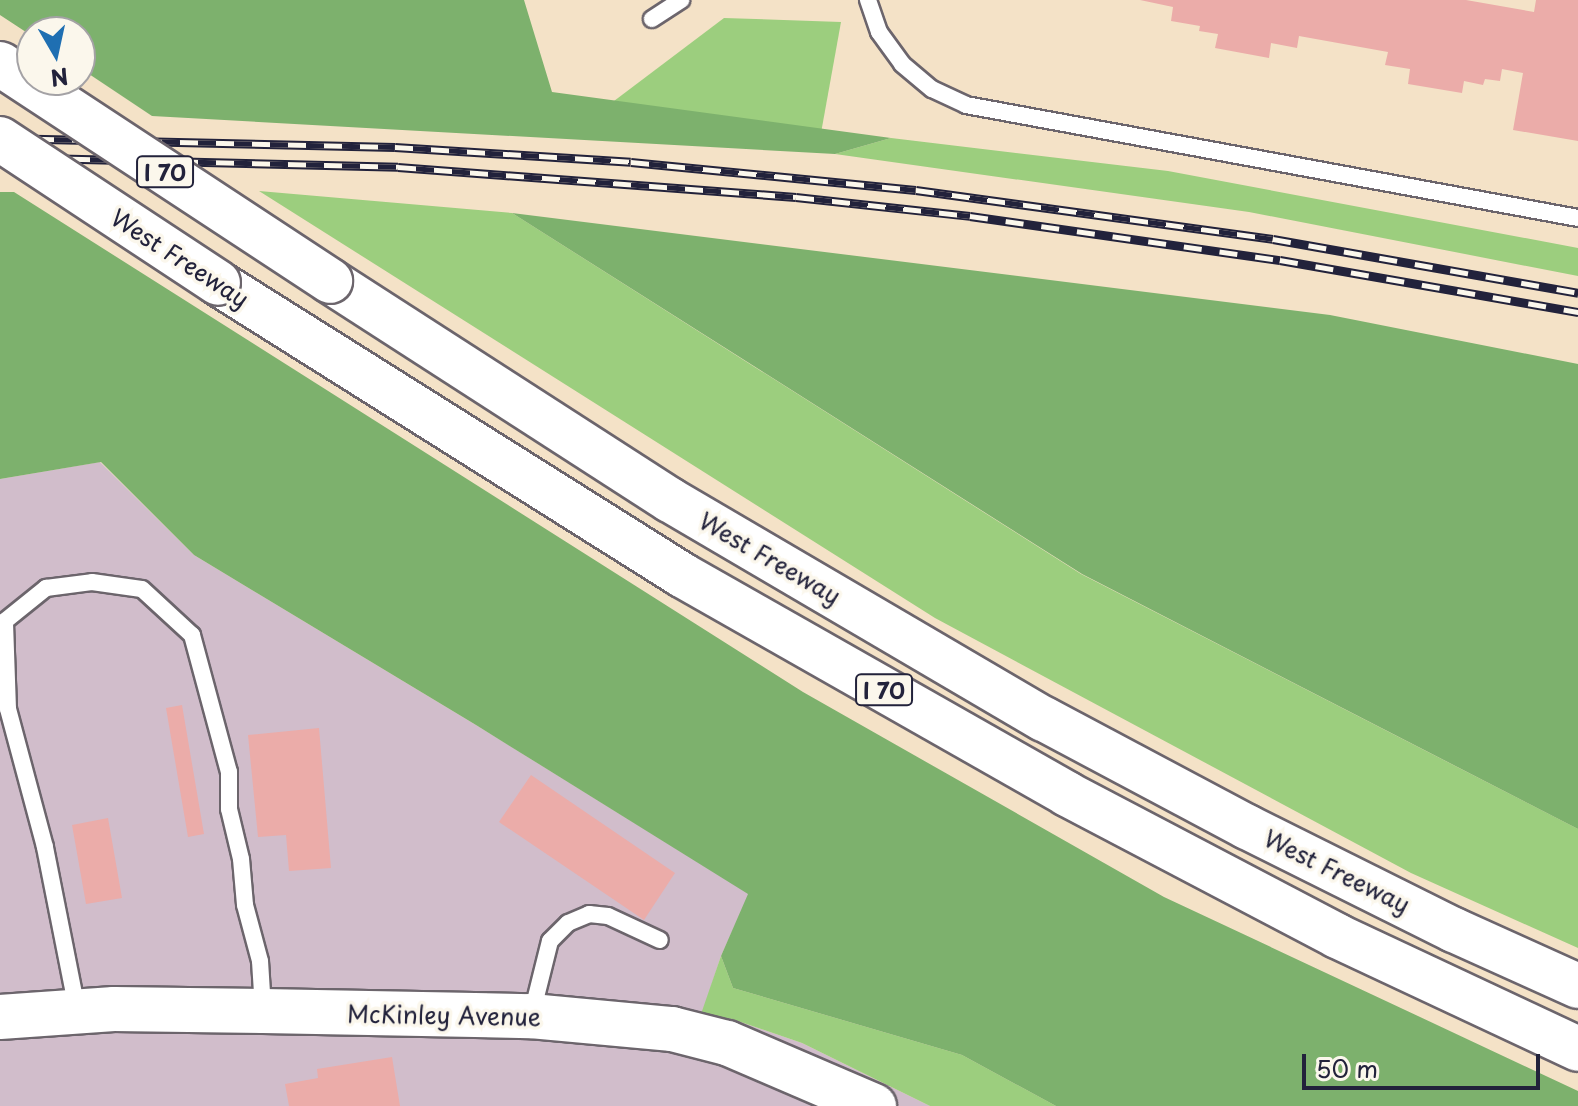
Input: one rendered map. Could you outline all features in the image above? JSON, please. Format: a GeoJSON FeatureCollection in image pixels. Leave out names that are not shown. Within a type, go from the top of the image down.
{"type":"FeatureCollection","features":[{"type":"Feature","properties":{"kind":"main road","name":"West Freeway"},"geometry":{"type":"LineString","coordinates":[[0,64],[670,500],[1044,719],[1275,841],[1454,930],[1578,986]]}},
{"type":"Feature","properties":{"kind":"main road","name":"West Freeway"},"geometry":{"type":"LineString","coordinates":[[0,139],[218,283],[682,575],[1067,794],[1337,936],[1578,1049]]}},
{"type":"Feature","properties":{"kind":"main road","name":"McKinley Avenue"},"geometry":{"type":"LineString","coordinates":[[0,1017],[77,1011],[531,1016],[686,1032],[773,1061],[874,1106]]}},
{"type":"Feature","properties":{"kind":"lane"},"geometry":{"type":"LineString","coordinates":[[652,19],[681,0]]}},
{"type":"Feature","properties":{"kind":"lane"},"geometry":{"type":"LineString","coordinates":[[868,0],[879,32],[902,64],[932,89],[966,105],[1578,218]]}},
{"type":"Feature","properties":{"kind":"lane"},"geometry":{"type":"LineString","coordinates":[[77,1011],[45,847],[8,709],[5,621],[46,588],[92,582],[142,589],[192,635],[229,772],[229,809],[241,859],[245,905],[260,961],[263,1011]]}},
{"type":"Feature","properties":{"kind":"lane"},"geometry":{"type":"LineString","coordinates":[[531,1016],[550,941],[568,923],[589,914],[608,916],[660,940]]}},
{"type":"Feature","properties":{"kind":"shaded area"},"geometry":{"type":"Polygon","coordinates":[[[100,462],[194,555],[749,894],[721,956],[702,1014],[732,1019],[802,1043],[930,1106],[0,1106],[0,479],[100,462]]]}},
{"type":"Feature","properties":{"kind":"green space"},"geometry":{"type":"Polygon","coordinates":[[[0,0],[524,0],[552,92],[891,138],[835,154],[152,116],[96,79],[96,16],[16,16],[16,26],[0,15],[0,0]]]}},
{"type":"Feature","properties":{"kind":"green space"},"geometry":{"type":"Polygon","coordinates":[[[724,18],[841,22],[821,133],[614,101],[724,18]]]}},
{"type":"Feature","properties":{"kind":"green space"},"geometry":{"type":"Polygon","coordinates":[[[891,138],[1168,171],[1578,248],[1578,276],[1249,212],[835,154],[891,138]]]}},
{"type":"Feature","properties":{"kind":"green space"},"geometry":{"type":"Polygon","coordinates":[[[259,191],[512,213],[1081,574],[1578,829],[1578,948],[1411,873],[935,618],[259,191]]]}},
{"type":"Feature","properties":{"kind":"green space"},"geometry":{"type":"Polygon","coordinates":[[[0,192],[14,192],[803,692],[1164,897],[1578,1091],[1578,1106],[1056,1106],[962,1055],[733,988],[721,956],[748,894],[194,555],[101,462],[0,479],[0,192]]]}},
{"type":"Feature","properties":{"kind":"green space"},"geometry":{"type":"Polygon","coordinates":[[[512,213],[1330,315],[1578,364],[1578,829],[1082,574],[512,213]]]}},
{"type":"Feature","properties":{"kind":"green space"},"geometry":{"type":"Polygon","coordinates":[[[721,956],[733,988],[962,1055],[1056,1106],[930,1106],[802,1043],[732,1019],[701,1014],[721,956]]]}},
{"type":"Feature","properties":{"kind":"building"},"geometry":{"type":"Polygon","coordinates":[[[1140,0],[1466,0],[1534,12],[1536,0],[1578,0],[1578,141],[1513,130],[1523,73],[1502,69],[1500,81],[1485,79],[1483,85],[1464,81],[1462,93],[1408,84],[1410,69],[1385,65],[1388,52],[1299,36],[1297,48],[1271,43],[1269,58],[1215,48],[1218,34],[1199,31],[1200,26],[1171,21],[1173,7],[1140,0]]]}},
{"type":"Feature","properties":{"kind":"building"},"geometry":{"type":"Polygon","coordinates":[[[182,705],[204,834],[188,837],[166,708],[182,705]]]}},
{"type":"Feature","properties":{"kind":"building"},"geometry":{"type":"Polygon","coordinates":[[[319,728],[331,868],[289,871],[286,835],[258,837],[248,735],[319,728]]]}},
{"type":"Feature","properties":{"kind":"building"},"geometry":{"type":"Polygon","coordinates":[[[531,775],[675,873],[644,920],[499,822],[531,775]]]}},
{"type":"Feature","properties":{"kind":"building"},"geometry":{"type":"Polygon","coordinates":[[[108,818],[122,898],[86,904],[72,825],[108,818]]]}},
{"type":"Feature","properties":{"kind":"building"},"geometry":{"type":"Polygon","coordinates":[[[392,1057],[400,1106],[289,1106],[285,1084],[318,1078],[317,1069],[392,1057]]]}},
{"type":"Feature","properties":{"kind":"railway"},"geometry":{"type":"LineString","coordinates":[[0,138],[395,147],[631,162],[916,190],[1273,239],[1578,293]]}},
{"type":"Feature","properties":{"kind":"railway"},"geometry":{"type":"LineString","coordinates":[[0,157],[398,167],[796,197],[970,216],[1280,260],[1578,312]]}}]}
